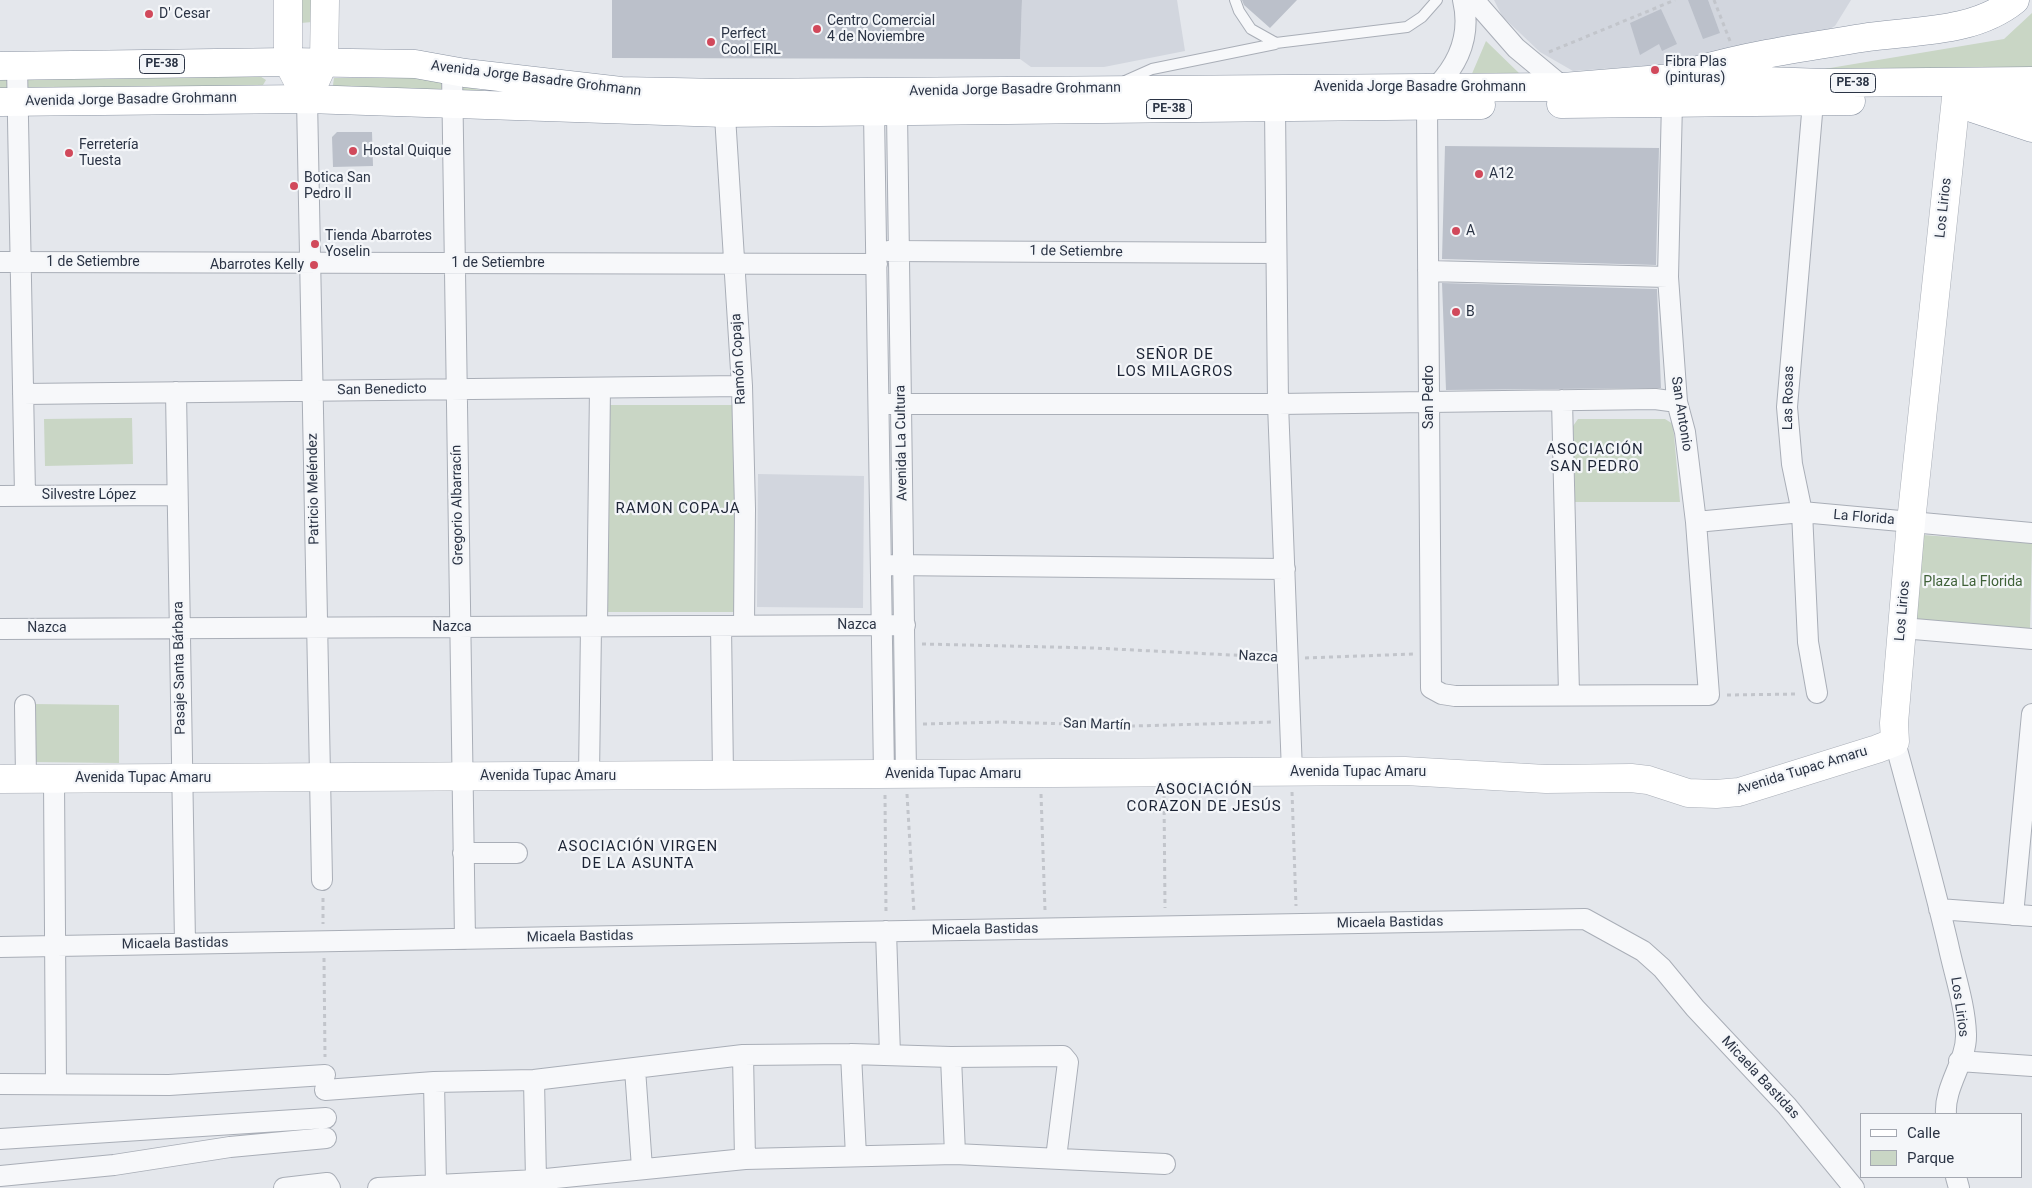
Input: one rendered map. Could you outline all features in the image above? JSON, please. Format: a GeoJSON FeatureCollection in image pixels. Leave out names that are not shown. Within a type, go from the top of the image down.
{"type":"FeatureCollection","features":[{"type":"Feature","properties":{"kind":"main road"},"geometry":{"type":"LineString","coordinates":[[288,0],[288,62],[307,99]]}},
{"type":"Feature","properties":{"kind":"main road"},"geometry":{"type":"LineString","coordinates":[[307,99],[324,62],[325,0]]}},
{"type":"Feature","properties":{"kind":"main road"},"geometry":{"type":"LineString","coordinates":[[1673,90],[1737,59],[1864,38],[1952,27],[1998,11],[2015,0]]}},
{"type":"Feature","properties":{"kind":"main road","name":"Avenida Jorge Basadre Grohmann"},"geometry":{"type":"LineString","coordinates":[[9,66],[288,62],[415,64],[452,71],[724,103],[886,112],[1276,108],[1563,87],[1673,90],[1813,102],[1956,98],[2032,103]]}},
{"type":"Feature","properties":{"kind":"main road","name":"Avenida Jorge Basadre Grohmann"},"geometry":{"type":"LineString","coordinates":[[9,102],[307,99],[452,104],[724,103],[1107,89],[1432,96],[1673,90],[1825,83],[2032,81]]}},
{"type":"Feature","properties":{"kind":"main road"},"geometry":{"type":"LineString","coordinates":[[1956,98],[1978,112],[2032,128]]}},
{"type":"Feature","properties":{"kind":"main road","name":"Los Lirios"},"geometry":{"type":"LineString","coordinates":[[1895,742],[1894,723],[1911,522],[1956,98]]}},
{"type":"Feature","properties":{"kind":"main road","name":"Avenida Tupac Amaru"},"geometry":{"type":"LineString","coordinates":[[13,779],[1405,771],[1546,779],[1606,777],[1648,780],[1688,793],[1716,794],[1739,792],[1895,742]]}},
{"type":"Feature","properties":{"kind":"street"},"geometry":{"type":"LineString","coordinates":[[1432,96],[1454,66],[1464,42],[1466,15],[1463,0]]}},
{"type":"Feature","properties":{"kind":"street"},"geometry":{"type":"LineString","coordinates":[[1474,0],[1496,28],[1529,60],[1563,87]]}},
{"type":"Feature","properties":{"kind":"street"},"geometry":{"type":"LineString","coordinates":[[9,66],[9,102],[21,262],[25,495]]}},
{"type":"Feature","properties":{"kind":"street","name":"Gregorio Albarracín"},"geometry":{"type":"LineString","coordinates":[[452,71],[464,939]]}},
{"type":"Feature","properties":{"kind":"street","name":"San Antonio"},"geometry":{"type":"LineString","coordinates":[[1673,90],[1668,277],[1677,402],[1685,432],[1696,522],[1709,695]]}},
{"type":"Feature","properties":{"kind":"street","name":"San Pedro"},"geometry":{"type":"LineString","coordinates":[[1432,96],[1428,271],[1431,688],[1442,694],[1455,696],[1569,694]]}},
{"type":"Feature","properties":{"kind":"street","name":"Patricio Meléndez"},"geometry":{"type":"LineString","coordinates":[[307,99],[322,880]]}},
{"type":"Feature","properties":{"kind":"street","name":"Las Rosas"},"geometry":{"type":"LineString","coordinates":[[1813,102],[1787,408],[1789,441],[1802,512],[1808,642],[1816,693]]}},
{"type":"Feature","properties":{"kind":"street","name":"Ramón Copaja"},"geometry":{"type":"LineString","coordinates":[[724,103],[742,386],[745,509],[744,625]]}},
{"type":"Feature","properties":{"kind":"street"},"geometry":{"type":"LineString","coordinates":[[1276,108],[1278,404],[1285,569],[1286,658],[1292,772]]}},
{"type":"Feature","properties":{"kind":"street","name":"Avenida La Cultura"},"geometry":{"type":"LineString","coordinates":[[886,112],[899,250],[905,724],[895,774]]}},
{"type":"Feature","properties":{"kind":"street","name":"Avenida La Cultura"},"geometry":{"type":"LineString","coordinates":[[886,112],[877,258],[881,565],[882,625],[895,774]]}},
{"type":"Feature","properties":{"kind":"street","name":"1 de Setiembre"},"geometry":{"type":"LineString","coordinates":[[0,262],[733,264],[877,258],[899,250],[1276,254]]}},
{"type":"Feature","properties":{"kind":"street"},"geometry":{"type":"LineString","coordinates":[[1428,271],[1668,277]]}},
{"type":"Feature","properties":{"kind":"street","name":"San Benedicto"},"geometry":{"type":"LineString","coordinates":[[23,394],[742,386]]}},
{"type":"Feature","properties":{"kind":"street"},"geometry":{"type":"LineString","coordinates":[[589,776],[600,388]]}},
{"type":"Feature","properties":{"kind":"street","name":"Pasaje Santa Bárbara"},"geometry":{"type":"LineString","coordinates":[[176,392],[185,943]]}},
{"type":"Feature","properties":{"kind":"street"},"geometry":{"type":"LineString","coordinates":[[879,404],[1429,403],[1655,398],[1677,402]]}},
{"type":"Feature","properties":{"kind":"street"},"geometry":{"type":"LineString","coordinates":[[1562,400],[1569,694],[1709,695]]}},
{"type":"Feature","properties":{"kind":"street","name":"Silvestre López"},"geometry":{"type":"LineString","coordinates":[[0,496],[177,496]]}},
{"type":"Feature","properties":{"kind":"street","name":"La Florida"},"geometry":{"type":"LineString","coordinates":[[1696,522],[1802,512],[2032,533]]}},
{"type":"Feature","properties":{"kind":"street"},"geometry":{"type":"LineString","coordinates":[[881,565],[1285,569]]}},
{"type":"Feature","properties":{"kind":"street","name":"Nazca"},"geometry":{"type":"LineString","coordinates":[[0,629],[904,624]]}},
{"type":"Feature","properties":{"kind":"street"},"geometry":{"type":"LineString","coordinates":[[721,626],[723,775]]}},
{"type":"Feature","properties":{"kind":"street"},"geometry":{"type":"LineString","coordinates":[[1902,628],[2032,639]]}},
{"type":"Feature","properties":{"kind":"street"},"geometry":{"type":"LineString","coordinates":[[13,779],[25,705]]}},
{"type":"Feature","properties":{"kind":"street"},"geometry":{"type":"LineString","coordinates":[[1939,909],[2023,916],[2032,714]]}},
{"type":"Feature","properties":{"kind":"street","name":"Los Lirios"},"geometry":{"type":"LineString","coordinates":[[1895,742],[1939,909],[1961,1001],[1966,1034],[1950,1087],[1946,1113]]}},
{"type":"Feature","properties":{"kind":"street"},"geometry":{"type":"LineString","coordinates":[[54,779],[56,1084]]}},
{"type":"Feature","properties":{"kind":"street"},"geometry":{"type":"LineString","coordinates":[[463,853],[517,853]]}},
{"type":"Feature","properties":{"kind":"street","name":"Micaela Bastidas"},"geometry":{"type":"LineString","coordinates":[[0,947],[1586,919],[1643,951],[1662,968],[1695,1008],[1792,1113],[1854,1188]]}},
{"type":"Feature","properties":{"kind":"street"},"geometry":{"type":"LineString","coordinates":[[886,931],[890,1055]]}},
{"type":"Feature","properties":{"kind":"street"},"geometry":{"type":"LineString","coordinates":[[851,1054],[856,1156]]}},
{"type":"Feature","properties":{"kind":"street"},"geometry":{"type":"LineString","coordinates":[[0,1084],[168,1085],[534,1080],[743,1055],[1063,1056],[1068,1062],[1056,1158]]}},
{"type":"Feature","properties":{"kind":"street"},"geometry":{"type":"LineString","coordinates":[[743,1055],[745,1159]]}},
{"type":"Feature","properties":{"kind":"street"},"geometry":{"type":"LineString","coordinates":[[951,1057],[955,1154]]}},
{"type":"Feature","properties":{"kind":"street"},"geometry":{"type":"LineString","coordinates":[[1959,1061],[2032,1066]]}},
{"type":"Feature","properties":{"kind":"street"},"geometry":{"type":"LineString","coordinates":[[635,1069],[642,1168]]}},
{"type":"Feature","properties":{"kind":"street"},"geometry":{"type":"LineString","coordinates":[[534,1080],[536,1180]]}},
{"type":"Feature","properties":{"kind":"street"},"geometry":{"type":"LineString","coordinates":[[434,1082],[436,1184]]}},
{"type":"Feature","properties":{"kind":"street"},"geometry":{"type":"LineString","coordinates":[[0,1139],[326,1118]]}},
{"type":"Feature","properties":{"kind":"street"},"geometry":{"type":"LineString","coordinates":[[0,1176],[114,1165],[230,1147],[326,1138]]}},
{"type":"Feature","properties":{"kind":"street"},"geometry":{"type":"LineString","coordinates":[[378,1188],[536,1180],[745,1159],[955,1154],[1165,1164]]}},
{"type":"Feature","properties":{"kind":"street"},"geometry":{"type":"LineString","coordinates":[[284,1188],[327,1183],[330,1188]]}},
{"type":"Feature","properties":{"kind":"lane"},"geometry":{"type":"LineString","coordinates":[[1235,0],[1239,11],[1251,29],[1276,43]]}},
{"type":"Feature","properties":{"kind":"lane"},"geometry":{"type":"LineString","coordinates":[[1107,89],[1152,69],[1276,43],[1407,27],[1422,17],[1437,0]]}},
{"type":"Feature","properties":{"kind":"path"},"geometry":{"type":"LineString","coordinates":[[1529,60],[1675,0]]}},
{"type":"Feature","properties":{"kind":"path"},"geometry":{"type":"LineString","coordinates":[[1714,0],[1737,59]]}},
{"type":"Feature","properties":{"kind":"path","name":"Nazca"},"geometry":{"type":"LineString","coordinates":[[904,644],[1085,648],[1286,658],[1431,653]]}},
{"type":"Feature","properties":{"kind":"path"},"geometry":{"type":"LineString","coordinates":[[1709,695],[1816,693]]}},
{"type":"Feature","properties":{"kind":"path","name":"San Martín"},"geometry":{"type":"LineString","coordinates":[[905,724],[1002,722],[1134,726],[1289,722]]}},
{"type":"Feature","properties":{"kind":"path"},"geometry":{"type":"LineString","coordinates":[[1163,772],[1165,926]]}},
{"type":"Feature","properties":{"kind":"path"},"geometry":{"type":"LineString","coordinates":[[1292,772],[1296,924]]}},
{"type":"Feature","properties":{"kind":"path"},"geometry":{"type":"LineString","coordinates":[[1041,773],[1046,928]]}},
{"type":"Feature","properties":{"kind":"path"},"geometry":{"type":"LineString","coordinates":[[895,774],[915,931]]}},
{"type":"Feature","properties":{"kind":"path"},"geometry":{"type":"LineString","coordinates":[[886,931],[895,774]]}},
{"type":"Feature","properties":{"kind":"path"},"geometry":{"type":"LineString","coordinates":[[322,880],[325,1082]]}},
{"type":"Feature","properties":{"kind":"shaded area"},"geometry":{"type":"Polygon","coordinates":[[[1022,0],[1177,0],[1185,51],[1104,67],[1031,67],[1020,59],[1022,0]]]}},
{"type":"Feature","properties":{"kind":"shaded area"},"geometry":{"type":"Polygon","coordinates":[[[1494,0],[1851,0],[1835,26],[1805,43],[1713,61],[1573,71],[1540,52],[1502,16],[1494,0]]]}},
{"type":"Feature","properties":{"kind":"shaded area"},"geometry":{"type":"Polygon","coordinates":[[[758,474],[864,476],[863,608],[757,607],[758,474]]]}},
{"type":"Feature","properties":{"kind":"green space"},"geometry":{"type":"Polygon","coordinates":[[[301,0],[312,0],[312,22],[301,23],[301,0]]]}},
{"type":"Feature","properties":{"kind":"green space"},"geometry":{"type":"Polygon","coordinates":[[[2032,13],[2032,70],[1825,80],[1824,69],[2004,39],[2032,13]]]}},
{"type":"Feature","properties":{"kind":"green space"},"geometry":{"type":"Polygon","coordinates":[[[1486,41],[1521,75],[1471,76],[1486,41]]]}},
{"type":"Feature","properties":{"kind":"green space"},"geometry":{"type":"Polygon","coordinates":[[[255,73],[266,80],[260,90],[0,92],[0,77],[255,73]]]}},
{"type":"Feature","properties":{"kind":"green space"},"geometry":{"type":"Polygon","coordinates":[[[334,78],[432,78],[492,93],[335,92],[334,78]]]}},
{"type":"Feature","properties":{"kind":"green space"},"geometry":{"type":"Polygon","coordinates":[[[607,405],[734,405],[738,408],[735,612],[607,612],[607,405]]]}},
{"type":"Feature","properties":{"kind":"green space"},"geometry":{"type":"Polygon","coordinates":[[[132,418],[133,464],[45,466],[44,419],[132,418]]]}},
{"type":"Feature","properties":{"kind":"green space"},"geometry":{"type":"Polygon","coordinates":[[[1578,419],[1665,419],[1673,424],[1680,502],[1575,502],[1573,426],[1578,419]]]}},
{"type":"Feature","properties":{"kind":"green space","name":"Plaza La Florida"},"geometry":{"type":"Polygon","coordinates":[[[1923,535],[2032,543],[2030,630],[1915,619],[1923,535]]]}},
{"type":"Feature","properties":{"kind":"green space"},"geometry":{"type":"Polygon","coordinates":[[[32,704],[119,705],[119,763],[32,762],[32,704]]]}},
{"type":"Feature","properties":{"kind":"building","name":"Centro Comercial 4 de Noviembre"},"geometry":{"type":"Polygon","coordinates":[[[612,0],[1022,0],[1020,59],[612,58],[612,0]]]}},
{"type":"Feature","properties":{"kind":"building"},"geometry":{"type":"Polygon","coordinates":[[[1242,0],[1297,0],[1270,28],[1244,5],[1242,0]]]}},
{"type":"Feature","properties":{"kind":"building"},"geometry":{"type":"Polygon","coordinates":[[[1688,0],[1708,0],[1720,33],[1703,39],[1688,0]]]}},
{"type":"Feature","properties":{"kind":"building"},"geometry":{"type":"Polygon","coordinates":[[[1661,9],[1677,44],[1662,51],[1659,44],[1640,55],[1630,23],[1661,9]]]}},
{"type":"Feature","properties":{"kind":"building","name":"Hostal Quique"},"geometry":{"type":"Polygon","coordinates":[[[337,132],[372,132],[373,166],[333,167],[332,137],[337,132]]]}},
{"type":"Feature","properties":{"kind":"building"},"geometry":{"type":"Polygon","coordinates":[[[1445,146],[1659,148],[1656,265],[1442,259],[1445,146]]]}},
{"type":"Feature","properties":{"kind":"building"},"geometry":{"type":"Polygon","coordinates":[[[1442,283],[1657,289],[1661,388],[1446,390],[1442,283]]]}},
{"type":"Feature","properties":{"kind":"place","name":"D' Cesar"},"geometry":{"type":"Point","coordinates":[149,14]}},
{"type":"Feature","properties":{"kind":"place","name":"Centro Comercial 4 de Noviembre"},"geometry":{"type":"Point","coordinates":[817,29]}},
{"type":"Feature","properties":{"kind":"place","name":"Perfect Cool EIRL"},"geometry":{"type":"Point","coordinates":[711,42]}},
{"type":"Feature","properties":{"kind":"place","name":"Fibra Plas (pinturas)"},"geometry":{"type":"Point","coordinates":[1655,70]}},
{"type":"Feature","properties":{"kind":"place","name":"Hostal Quique"},"geometry":{"type":"Point","coordinates":[353,151]}},
{"type":"Feature","properties":{"kind":"place","name":"Ferretería Tuesta"},"geometry":{"type":"Point","coordinates":[69,153]}},
{"type":"Feature","properties":{"kind":"place","name":"A12"},"geometry":{"type":"Point","coordinates":[1479,174]}},
{"type":"Feature","properties":{"kind":"place","name":"Botica San Pedro II"},"geometry":{"type":"Point","coordinates":[294,186]}},
{"type":"Feature","properties":{"kind":"place","name":"A"},"geometry":{"type":"Point","coordinates":[1456,231]}},
{"type":"Feature","properties":{"kind":"place","name":"Tienda Abarrotes Yoselin"},"geometry":{"type":"Point","coordinates":[315,244]}},
{"type":"Feature","properties":{"kind":"place","name":"Abarrotes Kelly"},"geometry":{"type":"Point","coordinates":[314,265]}},
{"type":"Feature","properties":{"kind":"place","name":"B"},"geometry":{"type":"Point","coordinates":[1456,312]}},
{"type":"Feature","properties":{"kind":"district","name":"SEÑOR DE LOS MILAGROS"},"geometry":{"type":"Point","coordinates":[1175,364]}},
{"type":"Feature","properties":{"kind":"district","name":"ASOCIACIÓN SAN PEDRO"},"geometry":{"type":"Point","coordinates":[1595,458]}},
{"type":"Feature","properties":{"kind":"district","name":"RAMON COPAJA"},"geometry":{"type":"Point","coordinates":[678,509]}},
{"type":"Feature","properties":{"kind":"district","name":"ASOCIACIÓN CORAZON DE JESÚS"},"geometry":{"type":"Point","coordinates":[1204,798]}},
{"type":"Feature","properties":{"kind":"district","name":"ASOCIACIÓN VIRGEN DE LA ASUNTA"},"geometry":{"type":"Point","coordinates":[638,856]}}]}
